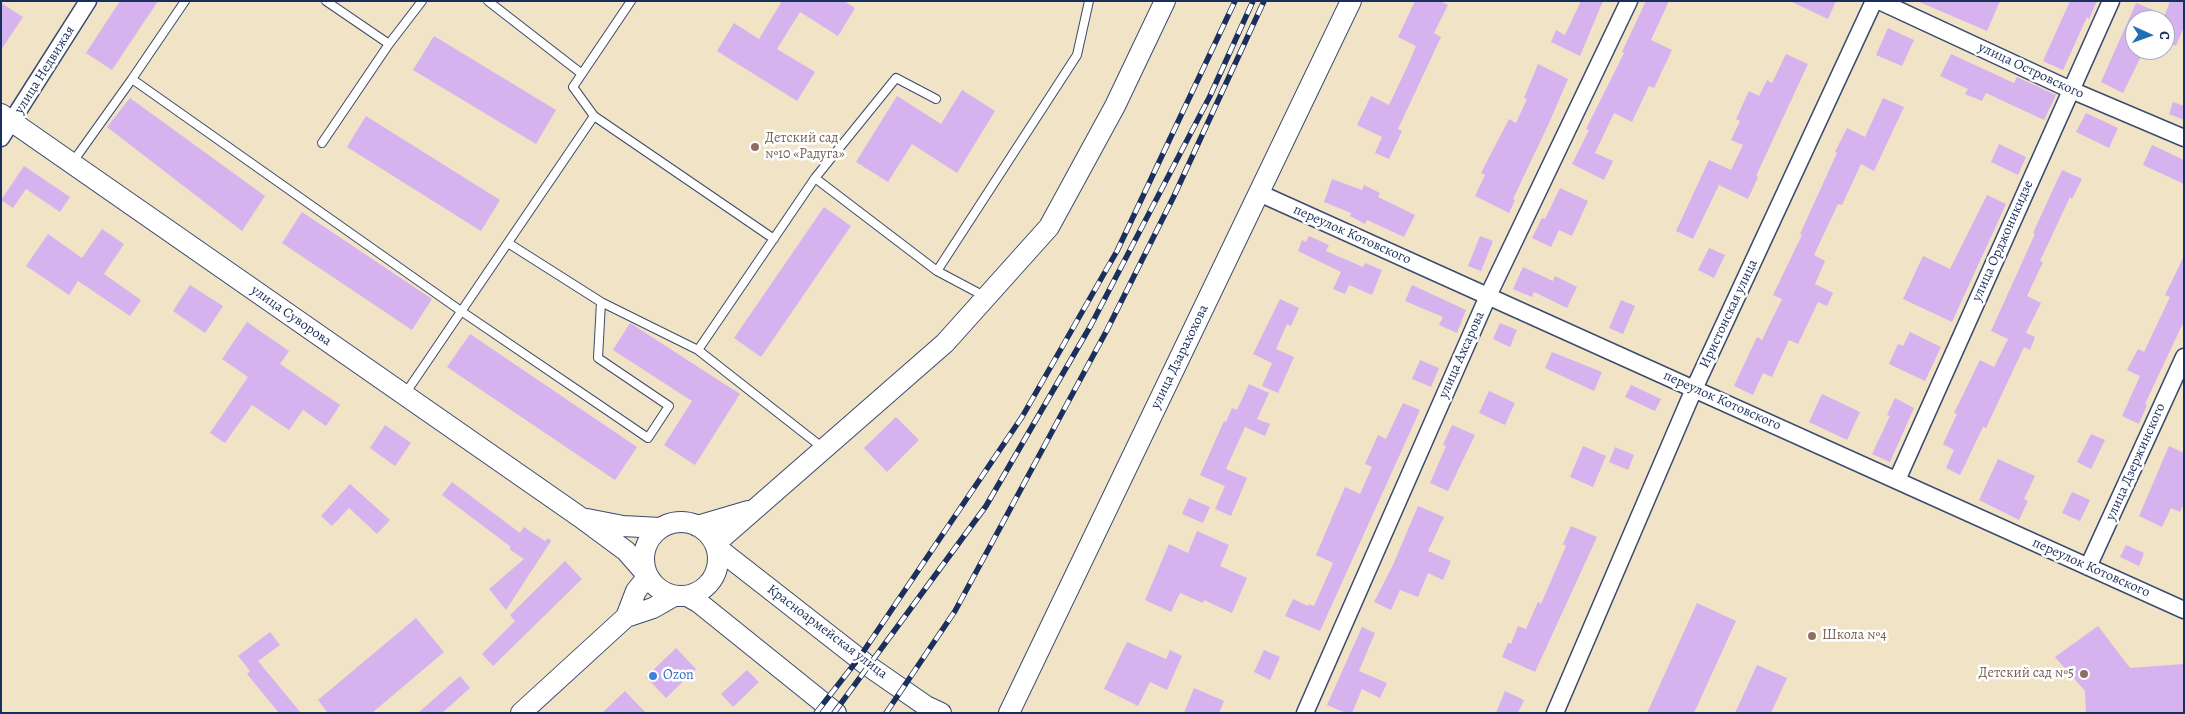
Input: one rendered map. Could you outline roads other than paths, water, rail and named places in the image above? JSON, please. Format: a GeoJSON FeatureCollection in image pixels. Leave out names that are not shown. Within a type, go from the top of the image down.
{"type":"FeatureCollection","features":[{"type":"Feature","properties":{"kind":"street","name":"улица Недвижая"},"geometry":{"type":"LineString","coordinates":[[1,138],[7,117],[88,1]]}},
{"type":"Feature","properties":{"kind":"street"},"geometry":{"type":"LineString","coordinates":[[522,713],[626,617],[680,596],[704,589],[715,576],[718,564],[716,545],[752,510],[945,343],[1049,227],[1115,106],[1165,1]]}},
{"type":"Feature","properties":{"kind":"street","name":"улица Дзарахохова"},"geometry":{"type":"LineString","coordinates":[[1009,713],[1351,1]]}},
{"type":"Feature","properties":{"kind":"street","name":"улица Ахсарова"},"geometry":{"type":"LineString","coordinates":[[1305,713],[1488,296],[1629,1]]}},
{"type":"Feature","properties":{"kind":"street","name":"Иристонская улица"},"geometry":{"type":"LineString","coordinates":[[1555,713],[1694,389],[1874,1]]}},
{"type":"Feature","properties":{"kind":"street","name":"улица Островского"},"geometry":{"type":"LineString","coordinates":[[1879,1],[2071,90],[2184,138]]}},
{"type":"Feature","properties":{"kind":"street","name":"улица Орджоникидзе"},"geometry":{"type":"LineString","coordinates":[[1897,480],[2111,1]]}},
{"type":"Feature","properties":{"kind":"street","name":"улица Суворова"},"geometry":{"type":"LineString","coordinates":[[7,117],[580,517],[626,551],[647,576]]}},
{"type":"Feature","properties":{"kind":"street","name":"переулок Котовского"},"geometry":{"type":"LineString","coordinates":[[1259,193],[2184,610]]}},
{"type":"Feature","properties":{"kind":"street","name":"улица Дзержинского"},"geometry":{"type":"LineString","coordinates":[[2088,567],[2184,356]]}},
{"type":"Feature","properties":{"kind":"street"},"geometry":{"type":"LineString","coordinates":[[752,510],[697,526],[678,522],[660,528],[651,537],[645,549],[644,562],[647,576],[658,589],[698,602],[836,713]]}},
{"type":"Feature","properties":{"kind":"street","name":"улица Суворова"},"geometry":{"type":"LineString","coordinates":[[580,517],[623,526],[660,528]]}},
{"type":"Feature","properties":{"kind":"street","name":"Красноармейская улица"},"geometry":{"type":"LineString","coordinates":[[697,526],[709,535],[716,545],[867,665],[926,706],[941,713]]}},
{"type":"Feature","properties":{"kind":"street"},"geometry":{"type":"LineString","coordinates":[[626,617],[636,591],[647,576]]}},
{"type":"Feature","properties":{"kind":"lane"},"geometry":{"type":"LineString","coordinates":[[72,163],[185,1]]}},
{"type":"Feature","properties":{"kind":"lane"},"geometry":{"type":"LineString","coordinates":[[326,1],[389,44]]}},
{"type":"Feature","properties":{"kind":"lane"},"geometry":{"type":"LineString","coordinates":[[322,142],[389,44],[422,1]]}},
{"type":"Feature","properties":{"kind":"lane"},"geometry":{"type":"LineString","coordinates":[[488,1],[582,74]]}},
{"type":"Feature","properties":{"kind":"lane"},"geometry":{"type":"LineString","coordinates":[[631,1],[573,87],[594,116],[774,238]]}},
{"type":"Feature","properties":{"kind":"lane"},"geometry":{"type":"LineString","coordinates":[[937,271],[1077,55],[1090,1]]}},
{"type":"Feature","properties":{"kind":"lane"},"geometry":{"type":"LineString","coordinates":[[698,350],[815,178],[896,78],[936,99]]}},
{"type":"Feature","properties":{"kind":"lane"},"geometry":{"type":"LineString","coordinates":[[132,79],[461,311],[648,438],[669,406],[598,358],[601,302]]}},
{"type":"Feature","properties":{"kind":"lane"},"geometry":{"type":"LineString","coordinates":[[404,394],[594,116]]}},
{"type":"Feature","properties":{"kind":"lane"},"geometry":{"type":"LineString","coordinates":[[815,178],[937,271],[986,297]]}},
{"type":"Feature","properties":{"kind":"lane"},"geometry":{"type":"LineString","coordinates":[[508,243],[601,302],[698,350],[824,448]]}},
{"type":"Feature","properties":{"kind":"railway"},"geometry":{"type":"LineString","coordinates":[[816,713],[859,658],[1022,417],[1117,251],[1235,1]]}},
{"type":"Feature","properties":{"kind":"railway"},"geometry":{"type":"LineString","coordinates":[[834,713],[986,506],[1091,325],[1210,96],[1253,1]]}},
{"type":"Feature","properties":{"kind":"railway"},"geometry":{"type":"LineString","coordinates":[[886,713],[955,611],[1107,330],[1174,196],[1264,1]]}},
{"type":"Feature","properties":{"kind":"place","name":"Детский сад №10 «Радуга»"},"geometry":{"type":"Point","coordinates":[755,147]}},
{"type":"Feature","properties":{"kind":"place","name":"Школа №4"},"geometry":{"type":"Point","coordinates":[1812,636]}},
{"type":"Feature","properties":{"kind":"place","name":"Детский сад №5"},"geometry":{"type":"Point","coordinates":[2084,674]}},
{"type":"Feature","properties":{"kind":"place","name":"Ozon"},"geometry":{"type":"Point","coordinates":[653,676]}}]}
